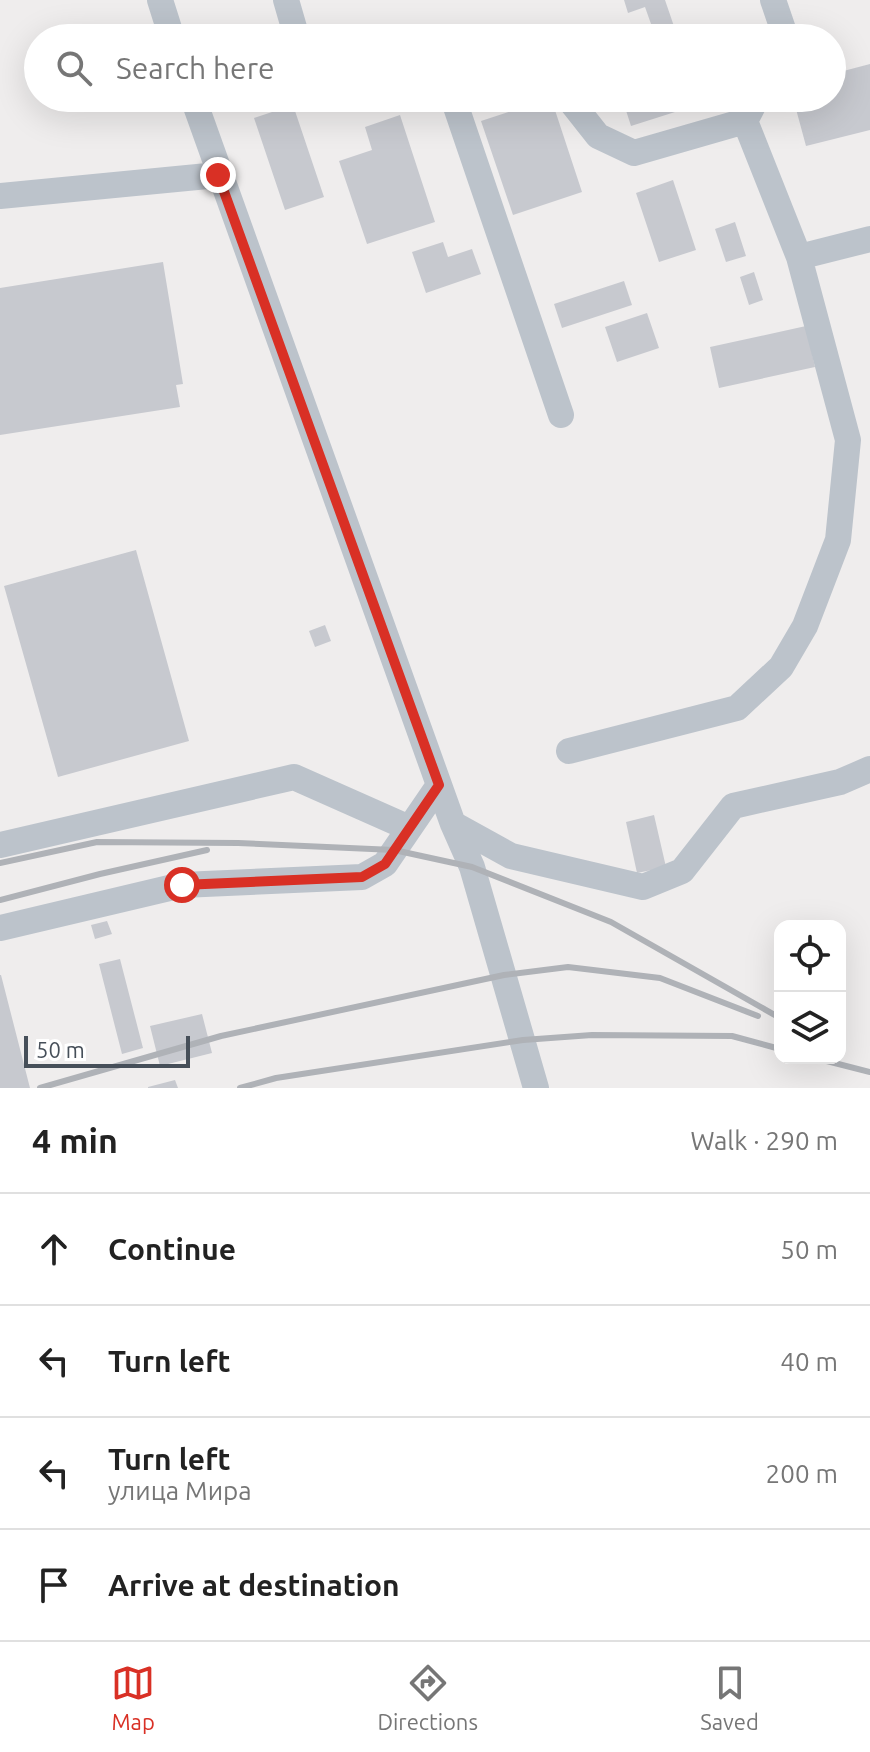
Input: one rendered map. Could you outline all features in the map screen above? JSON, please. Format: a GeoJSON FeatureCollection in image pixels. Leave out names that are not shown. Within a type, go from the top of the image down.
{"type":"FeatureCollection","features":[{"type":"Feature","properties":{"kind":"street"},"geometry":{"type":"LineString","coordinates":[[160,0],[168,24]]}},
{"type":"Feature","properties":{"kind":"street"},"geometry":{"type":"LineString","coordinates":[[286,0],[293,24]]}},
{"type":"Feature","properties":{"kind":"street"},"geometry":{"type":"LineString","coordinates":[[773,0],[781,24]]}},
{"type":"Feature","properties":{"kind":"street"},"geometry":{"type":"LineString","coordinates":[[198,112],[453,824],[472,867],[536,1088]]}},
{"type":"Feature","properties":{"kind":"street"},"geometry":{"type":"LineString","coordinates":[[458,112],[561,415]]}},
{"type":"Feature","properties":{"kind":"street"},"geometry":{"type":"LineString","coordinates":[[579,112],[598,136],[634,153],[746,112]]}},
{"type":"Feature","properties":{"kind":"street"},"geometry":{"type":"LineString","coordinates":[[569,751],[737,708],[781,667],[805,626],[838,540],[859,438],[752,112]]}},
{"type":"Feature","properties":{"kind":"street"},"geometry":{"type":"LineString","coordinates":[[0,196],[218,175]]}},
{"type":"Feature","properties":{"kind":"street"},"geometry":{"type":"LineString","coordinates":[[799,257],[870,239]]}},
{"type":"Feature","properties":{"kind":"street"},"geometry":{"type":"LineString","coordinates":[[453,824],[511,856],[643,887],[682,871],[733,806],[840,782],[870,769]]}},
{"type":"Feature","properties":{"kind":"street"},"geometry":{"type":"LineString","coordinates":[[0,845],[294,777],[409,828]]}},
{"type":"Feature","properties":{"kind":"street"},"geometry":{"type":"LineString","coordinates":[[0,928],[182,885],[362,877],[385,864],[439,785]]}},
{"type":"Feature","properties":{"kind":"building"},"geometry":{"type":"Polygon","coordinates":[[[624,0],[665,0],[673,24],[651,24],[645,7],[628,13],[624,0]]]}},
{"type":"Feature","properties":{"kind":"building"},"geometry":{"type":"Polygon","coordinates":[[[870,64],[870,130],[806,146],[797,112],[846,112],[846,70],[870,64]]]}},
{"type":"Feature","properties":{"kind":"building"},"geometry":{"type":"Polygon","coordinates":[[[272,112],[295,112],[324,197],[285,210],[254,118],[272,112]]]}},
{"type":"Feature","properties":{"kind":"building"},"geometry":{"type":"Polygon","coordinates":[[[508,112],[556,112],[582,192],[513,215],[481,121],[508,112]]]}},
{"type":"Feature","properties":{"kind":"building"},"geometry":{"type":"Polygon","coordinates":[[[626,112],[675,112],[631,126],[626,112]]]}},
{"type":"Feature","properties":{"kind":"building"},"geometry":{"type":"Polygon","coordinates":[[[400,115],[435,222],[367,244],[339,161],[372,150],[365,127],[400,115]]]}},
{"type":"Feature","properties":{"kind":"building"},"geometry":{"type":"Polygon","coordinates":[[[673,180],[696,250],[659,262],[636,193],[673,180]]]}},
{"type":"Feature","properties":{"kind":"building"},"geometry":{"type":"Polygon","coordinates":[[[735,222],[746,256],[726,262],[715,229],[735,222]]]}},
{"type":"Feature","properties":{"kind":"building"},"geometry":{"type":"Polygon","coordinates":[[[443,242],[448,257],[472,249],[481,274],[426,293],[412,252],[443,242]]]}},
{"type":"Feature","properties":{"kind":"building"},"geometry":{"type":"Polygon","coordinates":[[[163,262],[183,384],[176,385],[180,407],[0,435],[0,288],[163,262]]]}},
{"type":"Feature","properties":{"kind":"building"},"geometry":{"type":"Polygon","coordinates":[[[754,272],[763,300],[749,305],[740,277],[754,272]]]}},
{"type":"Feature","properties":{"kind":"building"},"geometry":{"type":"Polygon","coordinates":[[[624,281],[632,305],[562,328],[554,304],[624,281]]]}},
{"type":"Feature","properties":{"kind":"building"},"geometry":{"type":"Polygon","coordinates":[[[647,313],[659,348],[617,362],[605,327],[647,313]]]}},
{"type":"Feature","properties":{"kind":"building"},"geometry":{"type":"Polygon","coordinates":[[[806,326],[815,367],[719,388],[710,347],[806,326]]]}},
{"type":"Feature","properties":{"kind":"building"},"geometry":{"type":"Polygon","coordinates":[[[136,550],[189,741],[58,777],[4,586],[136,550]]]}},
{"type":"Feature","properties":{"kind":"building"},"geometry":{"type":"Polygon","coordinates":[[[325,625],[331,641],[315,647],[309,631],[325,625]]]}},
{"type":"Feature","properties":{"kind":"building"},"geometry":{"type":"Polygon","coordinates":[[[654,815],[666,867],[637,873],[626,822],[654,815]]]}},
{"type":"Feature","properties":{"kind":"building"},"geometry":{"type":"Polygon","coordinates":[[[107,921],[112,934],[95,939],[91,925],[107,921]]]}},
{"type":"Feature","properties":{"kind":"building"},"geometry":{"type":"Polygon","coordinates":[[[120,959],[143,1048],[122,1054],[99,964],[120,959]]]}},
{"type":"Feature","properties":{"kind":"building"},"geometry":{"type":"Polygon","coordinates":[[[1,975],[30,1088],[0,1088],[1,975]]]}},
{"type":"Feature","properties":{"kind":"building"},"geometry":{"type":"Polygon","coordinates":[[[202,1014],[212,1053],[160,1066],[150,1026],[202,1014]]]}},
{"type":"Feature","properties":{"kind":"building"},"geometry":{"type":"Polygon","coordinates":[[[175,1080],[178,1088],[148,1088],[148,1087],[175,1080]]]}},
{"type":"Feature","properties":{"kind":"railway"},"geometry":{"type":"LineString","coordinates":[[0,863],[97,842],[238,843],[394,850],[472,867],[611,922],[774,1015]]}},
{"type":"Feature","properties":{"kind":"railway"},"geometry":{"type":"LineString","coordinates":[[0,900],[207,850]]}},
{"type":"Feature","properties":{"kind":"railway"},"geometry":{"type":"LineString","coordinates":[[40,1088],[221,1036],[504,975],[568,967],[660,978],[758,1016]]}},
{"type":"Feature","properties":{"kind":"railway"},"geometry":{"type":"LineString","coordinates":[[240,1088],[276,1078],[523,1040],[592,1035],[732,1036],[774,1047]]}},
{"type":"Feature","properties":{"kind":"railway"},"geometry":{"type":"LineString","coordinates":[[839,1064],[870,1072]]}},
{"type":"Feature","properties":{"kind":"route"},"geometry":{"type":"LineString","coordinates":[[182,885],[362,877],[385,864],[439,785],[218,175]]}}]}
